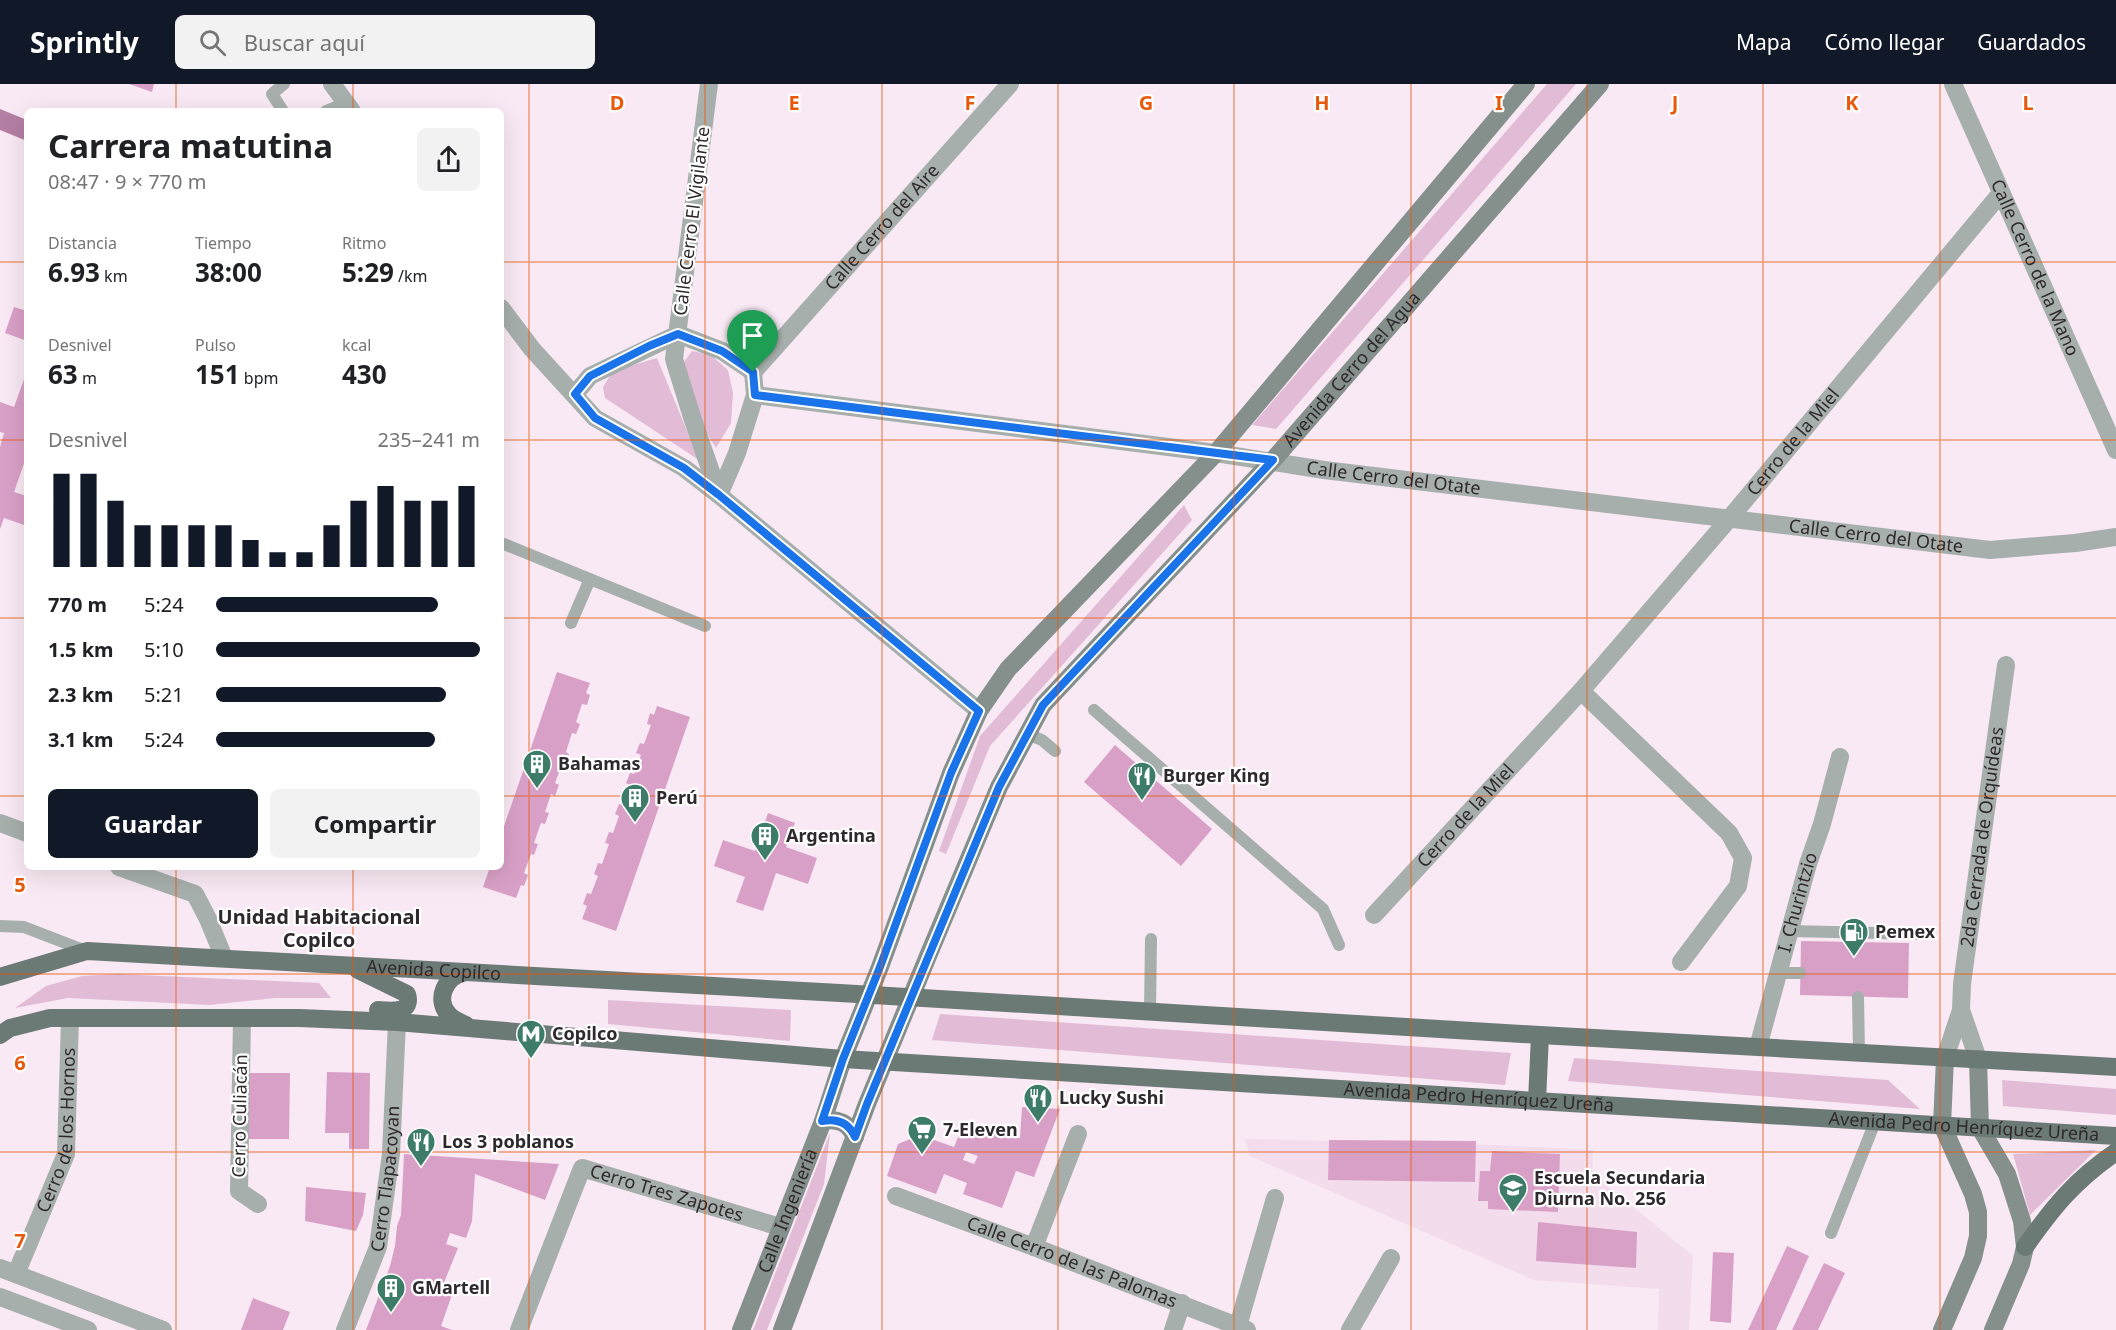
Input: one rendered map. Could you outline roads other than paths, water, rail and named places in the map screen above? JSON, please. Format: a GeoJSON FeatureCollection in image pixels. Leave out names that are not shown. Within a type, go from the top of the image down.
{"type":"FeatureCollection","features":[{"type":"Feature","properties":{"kind":"main road","name":"Avenida Copilco"},"geometry":{"type":"LineString","coordinates":[[0,977],[87,951],[869,994]]}},
{"type":"Feature","properties":{"kind":"main road"},"geometry":{"type":"LineString","coordinates":[[298,1018],[336,1011],[401,1011],[406,1008],[409,999],[404,992],[352,966]]}},
{"type":"Feature","properties":{"kind":"main road"},"geometry":{"type":"LineString","coordinates":[[468,972],[452,977],[446,984],[442,1001],[449,1015],[472,1028]]}},
{"type":"Feature","properties":{"kind":"main road"},"geometry":{"type":"LineString","coordinates":[[869,994],[2116,1067]]}},
{"type":"Feature","properties":{"kind":"main road"},"geometry":{"type":"LineString","coordinates":[[0,1035],[10,1028],[50,1018],[298,1018],[397,1022],[843,1059]]}},
{"type":"Feature","properties":{"kind":"main road"},"geometry":{"type":"LineString","coordinates":[[1537,1101],[1540,1035]]}},
{"type":"Feature","properties":{"kind":"main road","name":"Avenida Pedro Henríquez Ureña"},"geometry":{"type":"LineString","coordinates":[[843,1059],[2116,1136]]}},
{"type":"Feature","properties":{"kind":"main road"},"geometry":{"type":"LineString","coordinates":[[2025,1247],[2049,1212],[2070,1188],[2116,1152]]}},
{"type":"Feature","properties":{"kind":"street"},"geometry":{"type":"LineString","coordinates":[[332,84],[349,107]]}},
{"type":"Feature","properties":{"kind":"street","name":"Calle Cerro El Vigilante"},"geometry":{"type":"LineString","coordinates":[[709,84],[674,359],[719,495]]}},
{"type":"Feature","properties":{"kind":"street","name":"Calle Cerro del Aire"},"geometry":{"type":"LineString","coordinates":[[753,372],[1010,84]]}},
{"type":"Feature","properties":{"kind":"street"},"geometry":{"type":"LineString","coordinates":[[843,1059],[951,773],[979,711],[1008,669],[1216,453],[1526,84]]}},
{"type":"Feature","properties":{"kind":"street","name":"Avenida Cerro del Agua"},"geometry":{"type":"LineString","coordinates":[[885,1060],[999,787],[1043,705],[1273,460],[1600,84]]}},
{"type":"Feature","properties":{"kind":"street","name":"Calle Cerro de la Mano"},"geometry":{"type":"LineString","coordinates":[[1953,84],[2116,450]]}},
{"type":"Feature","properties":{"kind":"street","name":"Cerro de la Miel"},"geometry":{"type":"LineString","coordinates":[[1374,915],[1581,691],[1729,519],[2001,194]]}},
{"type":"Feature","properties":{"kind":"street"},"geometry":{"type":"LineString","coordinates":[[504,312],[532,349],[595,418],[684,468],[979,711]]}},
{"type":"Feature","properties":{"kind":"street"},"geometry":{"type":"LineString","coordinates":[[575,394],[590,376],[678,334],[722,351],[753,372],[755,395],[737,453],[719,495]]}},
{"type":"Feature","properties":{"kind":"street","name":"Calle Cerro del Otate"},"geometry":{"type":"LineString","coordinates":[[755,395],[1273,460],[1324,470],[1990,550],[2116,537]]}},
{"type":"Feature","properties":{"kind":"street","name":"2da Cerrada de Orquídeas"},"geometry":{"type":"LineString","coordinates":[[1945,1058],[1961,1010],[1962,984],[2006,665]]}},
{"type":"Feature","properties":{"kind":"street"},"geometry":{"type":"LineString","coordinates":[[1581,691],[1729,832],[1743,858],[1738,886],[1681,962]]}},
{"type":"Feature","properties":{"kind":"street","name":"I. Churintzio"},"geometry":{"type":"LineString","coordinates":[[1758,1047],[1840,757]]}},
{"type":"Feature","properties":{"kind":"street"},"geometry":{"type":"LineString","coordinates":[[0,823],[24,832]]}},
{"type":"Feature","properties":{"kind":"street"},"geometry":{"type":"LineString","coordinates":[[127,870],[195,894],[224,957]]}},
{"type":"Feature","properties":{"kind":"street","name":"2da Cerrada de Orquídeas"},"geometry":{"type":"LineString","coordinates":[[1961,1010],[1978,1059]]}},
{"type":"Feature","properties":{"kind":"street","name":"Cerro de los Hornos"},"geometry":{"type":"LineString","coordinates":[[8,1271],[66,1154],[70,1018]]}},
{"type":"Feature","properties":{"kind":"street","name":"Cerro Culiacán"},"geometry":{"type":"LineString","coordinates":[[242,1018],[239,1191],[258,1204]]}},
{"type":"Feature","properties":{"kind":"street","name":"Cerro Tlapacoyan"},"geometry":{"type":"LineString","coordinates":[[345,1330],[378,1247],[391,1154],[397,1022]]}},
{"type":"Feature","properties":{"kind":"street"},"geometry":{"type":"LineString","coordinates":[[1942,1330],[1973,1258],[1978,1236],[1978,1212],[1973,1194],[1942,1125],[1945,1058]]}},
{"type":"Feature","properties":{"kind":"street","name":"Calle Ingeniería"},"geometry":{"type":"LineString","coordinates":[[741,1330],[822,1121],[843,1059]]}},
{"type":"Feature","properties":{"kind":"street"},"geometry":{"type":"LineString","coordinates":[[1978,1059],[1980,1128],[2010,1182],[2022,1221],[2025,1247],[2021,1264],[1993,1330]]}},
{"type":"Feature","properties":{"kind":"street","name":"Calle Ingeniería"},"geometry":{"type":"LineString","coordinates":[[782,1330],[885,1060]]}},
{"type":"Feature","properties":{"kind":"street"},"geometry":{"type":"LineString","coordinates":[[822,1121],[843,1122],[853,1131],[855,1137]]}},
{"type":"Feature","properties":{"kind":"street"},"geometry":{"type":"LineString","coordinates":[[1034,1247],[1078,1134]]}},
{"type":"Feature","properties":{"kind":"street","name":"Cerro Tres Zapotes"},"geometry":{"type":"LineString","coordinates":[[519,1330],[582,1168],[780,1227]]}},
{"type":"Feature","properties":{"kind":"street","name":"Calle Cerro de las Palomas"},"geometry":{"type":"LineString","coordinates":[[896,1196],[1243,1328]]}},
{"type":"Feature","properties":{"kind":"street"},"geometry":{"type":"LineString","coordinates":[[1243,1328],[1275,1198]]}},
{"type":"Feature","properties":{"kind":"street"},"geometry":{"type":"LineString","coordinates":[[1350,1330],[1391,1258]]}},
{"type":"Feature","properties":{"kind":"street"},"geometry":{"type":"LineString","coordinates":[[8,1271],[164,1330]]}},
{"type":"Feature","properties":{"kind":"street"},"geometry":{"type":"LineString","coordinates":[[0,1297],[85,1330],[95,1305]]}},
{"type":"Feature","properties":{"kind":"street"},"geometry":{"type":"LineString","coordinates":[[1173,1330],[1182,1303]]}},
{"type":"Feature","properties":{"kind":"lane"},"geometry":{"type":"LineString","coordinates":[[281,108],[272,94],[284,84]]}},
{"type":"Feature","properties":{"kind":"lane"},"geometry":{"type":"LineString","coordinates":[[504,544],[705,626]]}},
{"type":"Feature","properties":{"kind":"lane"},"geometry":{"type":"LineString","coordinates":[[571,623],[590,579]]}},
{"type":"Feature","properties":{"kind":"lane"},"geometry":{"type":"LineString","coordinates":[[1094,710],[1323,909],[1339,945]]}},
{"type":"Feature","properties":{"kind":"lane"},"geometry":{"type":"LineString","coordinates":[[1027,734],[1042,740],[1055,751]]}},
{"type":"Feature","properties":{"kind":"lane"},"geometry":{"type":"LineString","coordinates":[[0,926],[24,927],[87,951]]}},
{"type":"Feature","properties":{"kind":"lane"},"geometry":{"type":"LineString","coordinates":[[1789,931],[1923,934]]}},
{"type":"Feature","properties":{"kind":"lane"},"geometry":{"type":"LineString","coordinates":[[1150,1011],[1151,939]]}},
{"type":"Feature","properties":{"kind":"lane"},"geometry":{"type":"LineString","coordinates":[[1778,973],[1800,973]]}},
{"type":"Feature","properties":{"kind":"lane"},"geometry":{"type":"LineString","coordinates":[[1858,997],[1859,1053]]}},
{"type":"Feature","properties":{"kind":"lane"},"geometry":{"type":"LineString","coordinates":[[1831,1233],[1875,1122]]}},
{"type":"Feature","properties":{"kind":"place","name":"Bahamas"},"geometry":{"type":"Point","coordinates":[537,790]}},
{"type":"Feature","properties":{"kind":"place","name":"Burger King"},"geometry":{"type":"Point","coordinates":[1142,802]}},
{"type":"Feature","properties":{"kind":"place","name":"Perú"},"geometry":{"type":"Point","coordinates":[635,824]}},
{"type":"Feature","properties":{"kind":"place","name":"Argentina"},"geometry":{"type":"Point","coordinates":[765,862]}},
{"type":"Feature","properties":{"kind":"place","name":"Pemex"},"geometry":{"type":"Point","coordinates":[1854,958]}},
{"type":"Feature","properties":{"kind":"place","name":"Copilco"},"geometry":{"type":"Point","coordinates":[531,1060]}},
{"type":"Feature","properties":{"kind":"place","name":"Lucky Sushi"},"geometry":{"type":"Point","coordinates":[1038,1124]}},
{"type":"Feature","properties":{"kind":"place","name":"7-Eleven"},"geometry":{"type":"Point","coordinates":[922,1156]}},
{"type":"Feature","properties":{"kind":"place","name":"Los 3 poblanos"},"geometry":{"type":"Point","coordinates":[421,1168]}},
{"type":"Feature","properties":{"kind":"place","name":"Escuela Secundaria Diurna No. 256"},"geometry":{"type":"Point","coordinates":[1513,1214]}},
{"type":"Feature","properties":{"kind":"place","name":"GMartell"},"geometry":{"type":"Point","coordinates":[391,1314]}},
{"type":"Feature","properties":{"kind":"district","name":"Unidad Habitacional Copilco"},"geometry":{"type":"Point","coordinates":[319,928]}}]}
